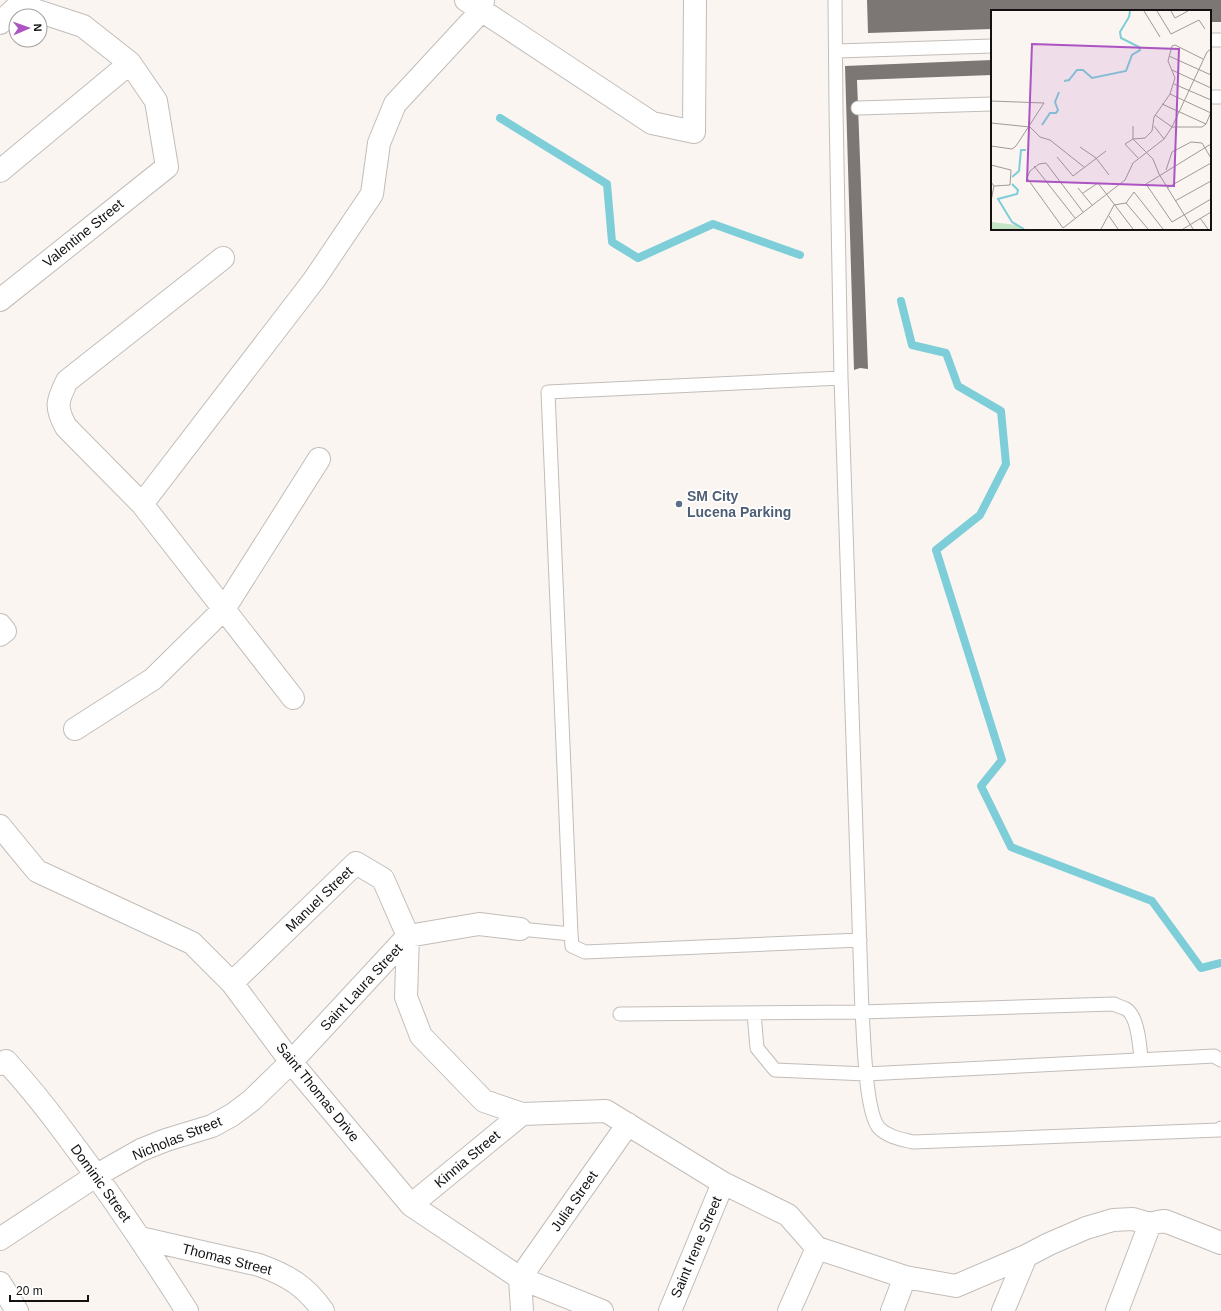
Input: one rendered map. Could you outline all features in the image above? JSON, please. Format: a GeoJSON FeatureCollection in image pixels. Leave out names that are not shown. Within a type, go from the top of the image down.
{"type":"FeatureCollection","features":[{"type":"Feature","properties":{"kind":"street"},"geometry":{"type":"LineString","coordinates":[[142,504],[314,280],[372,194],[380,143],[395,104],[477,3],[652,123],[694,132],[695,0]]}},
{"type":"Feature","properties":{"kind":"street"},"geometry":{"type":"LineString","coordinates":[[0,23],[19,5],[83,26],[130,63],[0,171]]}},
{"type":"Feature","properties":{"kind":"street","name":"Valentine Street"},"geometry":{"type":"LineString","coordinates":[[0,300],[167,167],[156,101],[130,63]]}},
{"type":"Feature","properties":{"kind":"street"},"geometry":{"type":"LineString","coordinates":[[223,258],[67,381],[59,397],[59,413],[66,427],[142,504],[293,698]]}},
{"type":"Feature","properties":{"kind":"street"},"geometry":{"type":"LineString","coordinates":[[75,729],[153,679],[224,609],[319,459]]}},
{"type":"Feature","properties":{"kind":"street"},"geometry":{"type":"LineString","coordinates":[[0,625],[5,631],[0,635]]}},
{"type":"Feature","properties":{"kind":"street","name":"Saint Thomas Drive"},"geometry":{"type":"LineString","coordinates":[[0,826],[38,871],[192,942],[232,983],[291,1062],[411,1205],[520,1278],[602,1311]]}},
{"type":"Feature","properties":{"kind":"street","name":"Manuel Street"},"geometry":{"type":"LineString","coordinates":[[232,983],[356,863],[383,879],[408,936]]}},
{"type":"Feature","properties":{"kind":"street","name":"Saint Laura Street"},"geometry":{"type":"LineString","coordinates":[[232,1115],[252,1100],[291,1062],[408,936],[479,924],[520,929]]}},
{"type":"Feature","properties":{"kind":"street"},"geometry":{"type":"LineString","coordinates":[[408,936],[406,996],[421,1036],[484,1101],[522,1114],[606,1111],[723,1183],[788,1215],[817,1248],[905,1277],[956,1286],[1086,1228],[1113,1220],[1133,1219],[1150,1224],[1165,1221],[1221,1243]]}},
{"type":"Feature","properties":{"kind":"street","name":"Dominic Street"},"geometry":{"type":"LineString","coordinates":[[3,1062],[29,1086],[97,1175],[187,1311]]}},
{"type":"Feature","properties":{"kind":"street","name":"Kinnia Street"},"geometry":{"type":"LineString","coordinates":[[411,1205],[522,1114]]}},
{"type":"Feature","properties":{"kind":"street","name":"Nicholas Street"},"geometry":{"type":"LineString","coordinates":[[0,1239],[97,1175],[141,1150],[166,1140],[212,1126],[232,1115]]}},
{"type":"Feature","properties":{"kind":"street","name":"Julia Street"},"geometry":{"type":"LineString","coordinates":[[520,1278],[628,1124]]}},
{"type":"Feature","properties":{"kind":"street","name":"Saint Irene Street"},"geometry":{"type":"LineString","coordinates":[[670,1311],[723,1183]]}},
{"type":"Feature","properties":{"kind":"street"},"geometry":{"type":"LineString","coordinates":[[1117,1311],[1150,1224]]}},
{"type":"Feature","properties":{"kind":"street","name":"Thomas Street"},"geometry":{"type":"LineString","coordinates":[[140,1238],[259,1265],[277,1271],[296,1282],[314,1298],[323,1311]]}},
{"type":"Feature","properties":{"kind":"street"},"geometry":{"type":"LineString","coordinates":[[789,1311],[817,1248]]}},
{"type":"Feature","properties":{"kind":"street"},"geometry":{"type":"LineString","coordinates":[[1003,1311],[1026,1256]]}},
{"type":"Feature","properties":{"kind":"street"},"geometry":{"type":"LineString","coordinates":[[892,1311],[905,1277]]}},
{"type":"Feature","properties":{"kind":"street"},"geometry":{"type":"LineString","coordinates":[[520,1278],[522,1311]]}},
{"type":"Feature","properties":{"kind":"street"},"geometry":{"type":"LineString","coordinates":[[0,1283],[17,1311]]}},
{"type":"Feature","properties":{"kind":"lane"},"geometry":{"type":"LineString","coordinates":[[835,0],[836,51],[847,108],[841,378],[862,1012],[866,1074],[871,1112],[879,1127],[894,1138],[913,1142],[1219,1130],[1221,1128]]}},
{"type":"Feature","properties":{"kind":"lane"},"geometry":{"type":"LineString","coordinates":[[836,51],[991,46]]}},
{"type":"Feature","properties":{"kind":"lane"},"geometry":{"type":"LineString","coordinates":[[847,108],[991,104]]}},
{"type":"Feature","properties":{"kind":"lane"},"geometry":{"type":"LineString","coordinates":[[841,378],[548,392],[572,946],[585,952],[860,940]]}},
{"type":"Feature","properties":{"kind":"lane"},"geometry":{"type":"LineString","coordinates":[[520,929],[571,934]]}},
{"type":"Feature","properties":{"kind":"lane"},"geometry":{"type":"LineString","coordinates":[[620,1014],[862,1012],[1114,1004],[1127,1009],[1134,1021],[1139,1039],[1141,1060]]}},
{"type":"Feature","properties":{"kind":"lane"},"geometry":{"type":"LineString","coordinates":[[754,1013],[757,1048],[774,1070],[866,1074],[1214,1056],[1221,1060]]}},
{"type":"Feature","properties":{"kind":"building"},"geometry":{"type":"Polygon","coordinates":[[[867,0],[1221,0],[1221,22],[1211,22],[1211,10],[991,10],[991,29],[868,33],[867,0]]]}},
{"type":"Feature","properties":{"kind":"building"},"geometry":{"type":"Polygon","coordinates":[[[991,60],[991,75],[857,80],[868,369],[860,368],[854,370],[845,66],[991,60]]]}},
{"type":"Feature","properties":{"kind":"waterway"},"geometry":{"type":"LineString","coordinates":[[500,118],[607,184],[612,242],[638,258],[713,224],[800,255]]}},
{"type":"Feature","properties":{"kind":"waterway"},"geometry":{"type":"LineString","coordinates":[[901,301],[912,345],[946,353],[958,386],[1001,411],[1006,464],[980,515],[936,550],[1002,760],[981,786],[1011,847],[1152,901],[1201,968],[1221,963]]}},
{"type":"Feature","properties":{"kind":"place","name":"SM City Lucena Parking"},"geometry":{"type":"Point","coordinates":[679,504]}}]}
